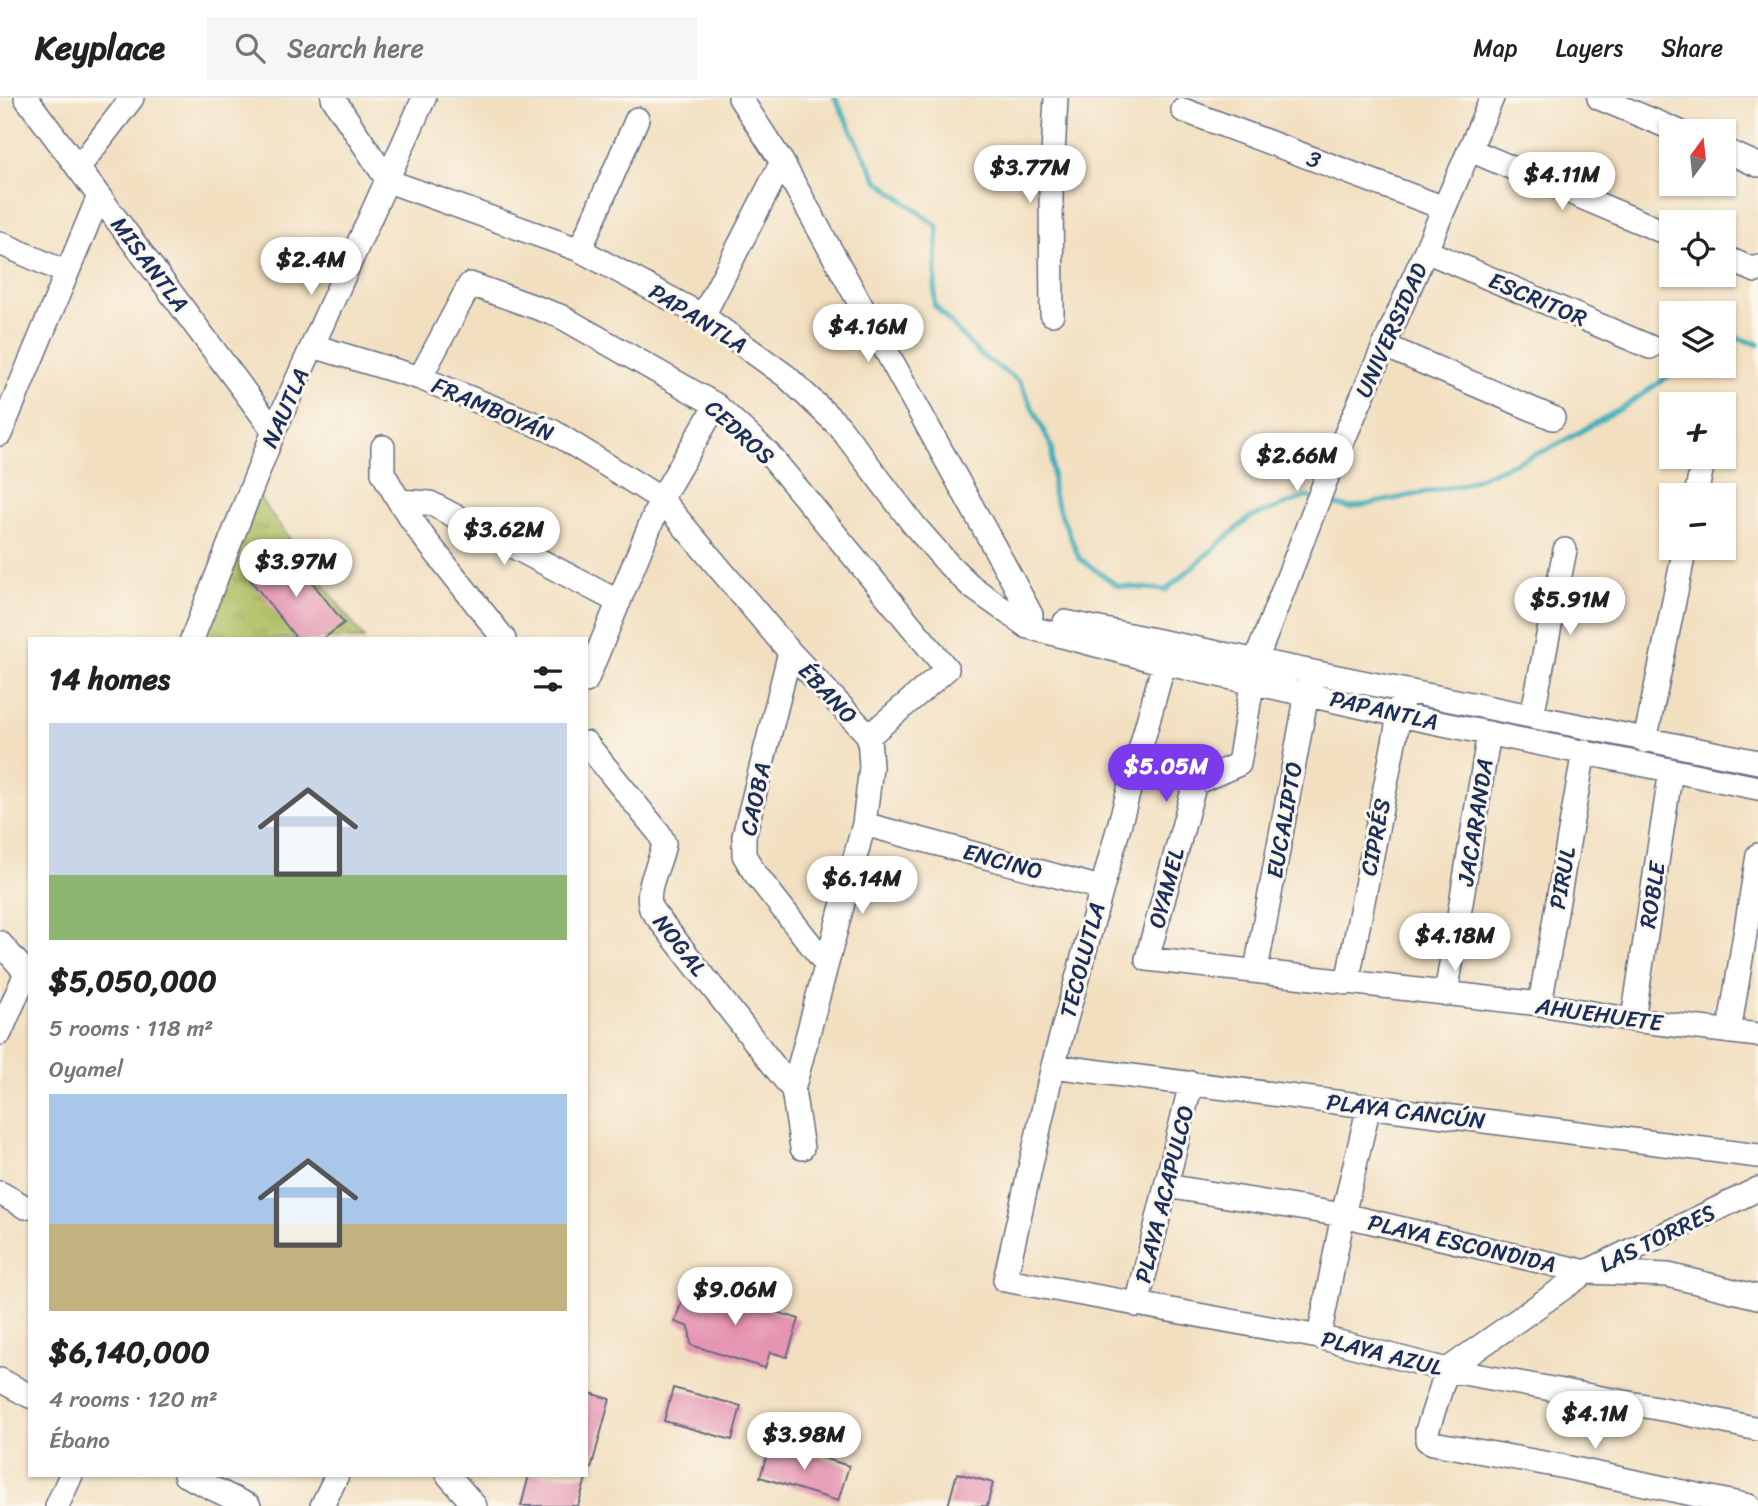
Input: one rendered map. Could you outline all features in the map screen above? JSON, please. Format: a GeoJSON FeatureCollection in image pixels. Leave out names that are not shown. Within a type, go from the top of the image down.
{"type":"FeatureCollection","features":[{"type":"Feature","properties":{"kind":"street","name":"MISANTLA"},"geometry":{"type":"LineString","coordinates":[[26,98],[274,430]]}},
{"type":"Feature","properties":{"kind":"street"},"geometry":{"type":"LineString","coordinates":[[78,168],[132,98]]}},
{"type":"Feature","properties":{"kind":"street"},"geometry":{"type":"LineString","coordinates":[[333,98],[388,181]]}},
{"type":"Feature","properties":{"kind":"street","name":"NAUTLA"},"geometry":{"type":"LineString","coordinates":[[193,637],[274,430],[424,98]]}},
{"type":"Feature","properties":{"kind":"street"},"geometry":{"type":"LineString","coordinates":[[740,98],[782,162],[1009,572],[1024,620]]}},
{"type":"Feature","properties":{"kind":"street"},"geometry":{"type":"LineString","coordinates":[[1052,314],[1051,193],[1056,98]]}},
{"type":"Feature","properties":{"kind":"street","name":"UNIVERSIDAD"},"geometry":{"type":"LineString","coordinates":[[1254,671],[1325,482],[1492,98]]}},
{"type":"Feature","properties":{"kind":"street"},"geometry":{"type":"LineString","coordinates":[[1599,98],[1659,123]]}},
{"type":"Feature","properties":{"kind":"street","name":"3"},"geometry":{"type":"LineString","coordinates":[[1183,110],[1444,208]]}},
{"type":"Feature","properties":{"kind":"street"},"geometry":{"type":"LineString","coordinates":[[580,250],[637,119]]}},
{"type":"Feature","properties":{"kind":"street"},"geometry":{"type":"LineString","coordinates":[[1470,149],[1659,230]]}},
{"type":"Feature","properties":{"kind":"street"},"geometry":{"type":"LineString","coordinates":[[1736,155],[1758,165]]}},
{"type":"Feature","properties":{"kind":"street"},"geometry":{"type":"LineString","coordinates":[[704,316],[782,162]]}},
{"type":"Feature","properties":{"kind":"street","name":"PAPANTLA"},"geometry":{"type":"LineString","coordinates":[[388,181],[580,250],[704,316],[786,376],[839,426],[914,525],[972,587],[1024,620],[1309,682],[1404,691],[1758,762]]}},
{"type":"Feature","properties":{"kind":"street"},"geometry":{"type":"LineString","coordinates":[[0,434],[8,391],[67,273],[99,196]]}},
{"type":"Feature","properties":{"kind":"street"},"geometry":{"type":"LineString","coordinates":[[0,243],[67,273]]}},
{"type":"Feature","properties":{"kind":"street","name":"ESCRITOR"},"geometry":{"type":"LineString","coordinates":[[1426,251],[1650,347]]}},
{"type":"Feature","properties":{"kind":"street"},"geometry":{"type":"LineString","coordinates":[[1736,261],[1757,269]]}},
{"type":"Feature","properties":{"kind":"street","name":"CEDROS"},"geometry":{"type":"LineString","coordinates":[[420,378],[470,284],[560,316],[716,405],[768,453],[947,669],[869,736]]}},
{"type":"Feature","properties":{"kind":"street","name":"FRAMBOYÁN"},"geometry":{"type":"LineString","coordinates":[[313,346],[420,378],[552,431],[662,499]]}},
{"type":"Feature","properties":{"kind":"street"},"geometry":{"type":"LineString","coordinates":[[1385,346],[1553,418]]}},
{"type":"Feature","properties":{"kind":"street"},"geometry":{"type":"LineString","coordinates":[[588,676],[662,499],[716,405]]}},
{"type":"Feature","properties":{"kind":"street"},"geometry":{"type":"LineString","coordinates":[[383,447],[383,472],[398,500],[422,535],[502,637]]}},
{"type":"Feature","properties":{"kind":"street","name":"ÉBANO"},"geometry":{"type":"LineString","coordinates":[[662,499],[790,652],[869,736],[872,767],[864,824],[793,1090]]}},
{"type":"Feature","properties":{"kind":"street"},"geometry":{"type":"LineString","coordinates":[[398,500],[430,503],[618,602]]}},
{"type":"Feature","properties":{"kind":"street"},"geometry":{"type":"LineString","coordinates":[[1532,716],[1565,550]]}},
{"type":"Feature","properties":{"kind":"street"},"geometry":{"type":"LineString","coordinates":[[1646,741],[1683,560]]}},
{"type":"Feature","properties":{"kind":"street"},"geometry":{"type":"LineString","coordinates":[[972,587],[997,584],[1009,572]]}},
{"type":"Feature","properties":{"kind":"street","name":"CAOBA"},"geometry":{"type":"LineString","coordinates":[[790,652],[744,836],[744,855],[754,872],[826,964]]}},
{"type":"Feature","properties":{"kind":"street","name":"TECOLUTLA"},"geometry":{"type":"LineString","coordinates":[[1005,1280],[1053,1066],[1166,653]]}},
{"type":"Feature","properties":{"kind":"street","name":"OYAMEL"},"geometry":{"type":"LineString","coordinates":[[1147,959],[1195,783],[1239,764],[1254,671]]}},
{"type":"Feature","properties":{"kind":"street","name":"PAPANTLA"},"geometry":{"type":"LineString","coordinates":[[1309,682],[1399,715],[1758,788]]}},
{"type":"Feature","properties":{"kind":"street","name":"EUCALIPTO"},"geometry":{"type":"LineString","coordinates":[[1256,970],[1309,682]]}},
{"type":"Feature","properties":{"kind":"street","name":"CIPRÉS"},"geometry":{"type":"LineString","coordinates":[[1347,983],[1404,691]]}},
{"type":"Feature","properties":{"kind":"street","name":"JACARANDA"},"geometry":{"type":"LineString","coordinates":[[1446,994],[1489,733]]}},
{"type":"Feature","properties":{"kind":"street","name":"NOGAL"},"geometry":{"type":"LineString","coordinates":[[588,745],[659,833],[664,843],[650,890],[651,909],[793,1090],[802,1148]]}},
{"type":"Feature","properties":{"kind":"street","name":"PIRUL"},"geometry":{"type":"LineString","coordinates":[[1540,1004],[1584,751]]}},
{"type":"Feature","properties":{"kind":"street","name":"ROBLE"},"geometry":{"type":"LineString","coordinates":[[1633,1020],[1671,770]]}},
{"type":"Feature","properties":{"kind":"street","name":"ENCINO"},"geometry":{"type":"LineString","coordinates":[[864,824],[1101,888]]}},
{"type":"Feature","properties":{"kind":"street"},"geometry":{"type":"LineString","coordinates":[[1729,1032],[1758,855]]}},
{"type":"Feature","properties":{"kind":"street"},"geometry":{"type":"LineString","coordinates":[[0,943],[28,975],[0,1033]]}},
{"type":"Feature","properties":{"kind":"street","name":"AHUEHUETE"},"geometry":{"type":"LineString","coordinates":[[1147,959],[1540,1004],[1633,1020],[1758,1035]]}},
{"type":"Feature","properties":{"kind":"street","name":"PLAYA CANCÚN"},"geometry":{"type":"LineString","coordinates":[[1053,1066],[1758,1156]]}},
{"type":"Feature","properties":{"kind":"street","name":"PLAYA ACAPULCO"},"geometry":{"type":"LineString","coordinates":[[1137,1305],[1191,1083]]}},
{"type":"Feature","properties":{"kind":"street"},"geometry":{"type":"LineString","coordinates":[[1319,1337],[1343,1215],[1369,1106]]}},
{"type":"Feature","properties":{"kind":"street","name":"PLAYA ESCONDIDA"},"geometry":{"type":"LineString","coordinates":[[1166,1186],[1343,1215],[1586,1272],[1668,1275],[1758,1297]]}},
{"type":"Feature","properties":{"kind":"street","name":"LAS TORRES"},"geometry":{"type":"LineString","coordinates":[[1447,1370],[1586,1272],[1758,1189]]}},
{"type":"Feature","properties":{"kind":"street"},"geometry":{"type":"LineString","coordinates":[[0,1193],[25,1207]]}},
{"type":"Feature","properties":{"kind":"street","name":"PLAYA AZUL"},"geometry":{"type":"LineString","coordinates":[[1005,1280],[1319,1337],[1447,1370],[1758,1429]]}},
{"type":"Feature","properties":{"kind":"street"},"geometry":{"type":"LineString","coordinates":[[1447,1370],[1427,1431],[1427,1440],[1433,1443],[1560,1466],[1749,1506]]}},
{"type":"Feature","properties":{"kind":"street"},"geometry":{"type":"LineString","coordinates":[[0,1380],[28,1395]]}},
{"type":"Feature","properties":{"kind":"street"},"geometry":{"type":"LineString","coordinates":[[57,1506],[70,1477]]}},
{"type":"Feature","properties":{"kind":"street"},"geometry":{"type":"LineString","coordinates":[[189,1477],[249,1506]]}},
{"type":"Feature","properties":{"kind":"street"},"geometry":{"type":"LineString","coordinates":[[322,1506],[336,1477]]}},
{"type":"Feature","properties":{"kind":"street"},"geometry":{"type":"LineString","coordinates":[[450,1477],[475,1506]]}},
{"type":"Feature","properties":{"kind":"green space"},"geometry":{"type":"Polygon","coordinates":[[[258,496],[363,637],[196,637],[258,496]]]}},
{"type":"Feature","properties":{"kind":"building"},"geometry":{"type":"Polygon","coordinates":[[[286,549],[344,623],[326,637],[295,637],[249,578],[286,549]]]}},
{"type":"Feature","properties":{"kind":"building"},"geometry":{"type":"Polygon","coordinates":[[[687,1284],[799,1319],[787,1357],[770,1352],[765,1368],[691,1345],[689,1327],[675,1322],[687,1284]]]}},
{"type":"Feature","properties":{"kind":"building"},"geometry":{"type":"Polygon","coordinates":[[[673,1388],[741,1406],[732,1440],[664,1421],[673,1388]]]}},
{"type":"Feature","properties":{"kind":"building"},"geometry":{"type":"Polygon","coordinates":[[[588,1393],[610,1399],[591,1469],[588,1469],[588,1393]]]}},
{"type":"Feature","properties":{"kind":"building"},"geometry":{"type":"Polygon","coordinates":[[[771,1442],[849,1466],[838,1501],[760,1477],[771,1442]]]}},
{"type":"Feature","properties":{"kind":"building"},"geometry":{"type":"Polygon","coordinates":[[[957,1473],[993,1483],[987,1506],[948,1506],[957,1473]]]}},
{"type":"Feature","properties":{"kind":"building"},"geometry":{"type":"Polygon","coordinates":[[[528,1477],[586,1477],[578,1506],[521,1506],[528,1477]]]}},
{"type":"Feature","properties":{"kind":"waterway"},"geometry":{"type":"LineString","coordinates":[[835,98],[877,180],[938,227],[934,305],[979,354],[1020,382],[1052,448],[1053,494],[1079,558],[1118,586],[1166,590],[1249,518],[1306,497],[1312,498]]}},
{"type":"Feature","properties":{"kind":"waterway"},"geometry":{"type":"LineString","coordinates":[[1736,338],[1758,344]]}},
{"type":"Feature","properties":{"kind":"waterway"},"geometry":{"type":"LineString","coordinates":[[1325,502],[1350,508],[1461,485],[1551,448],[1624,407],[1666,378]]}}]}
